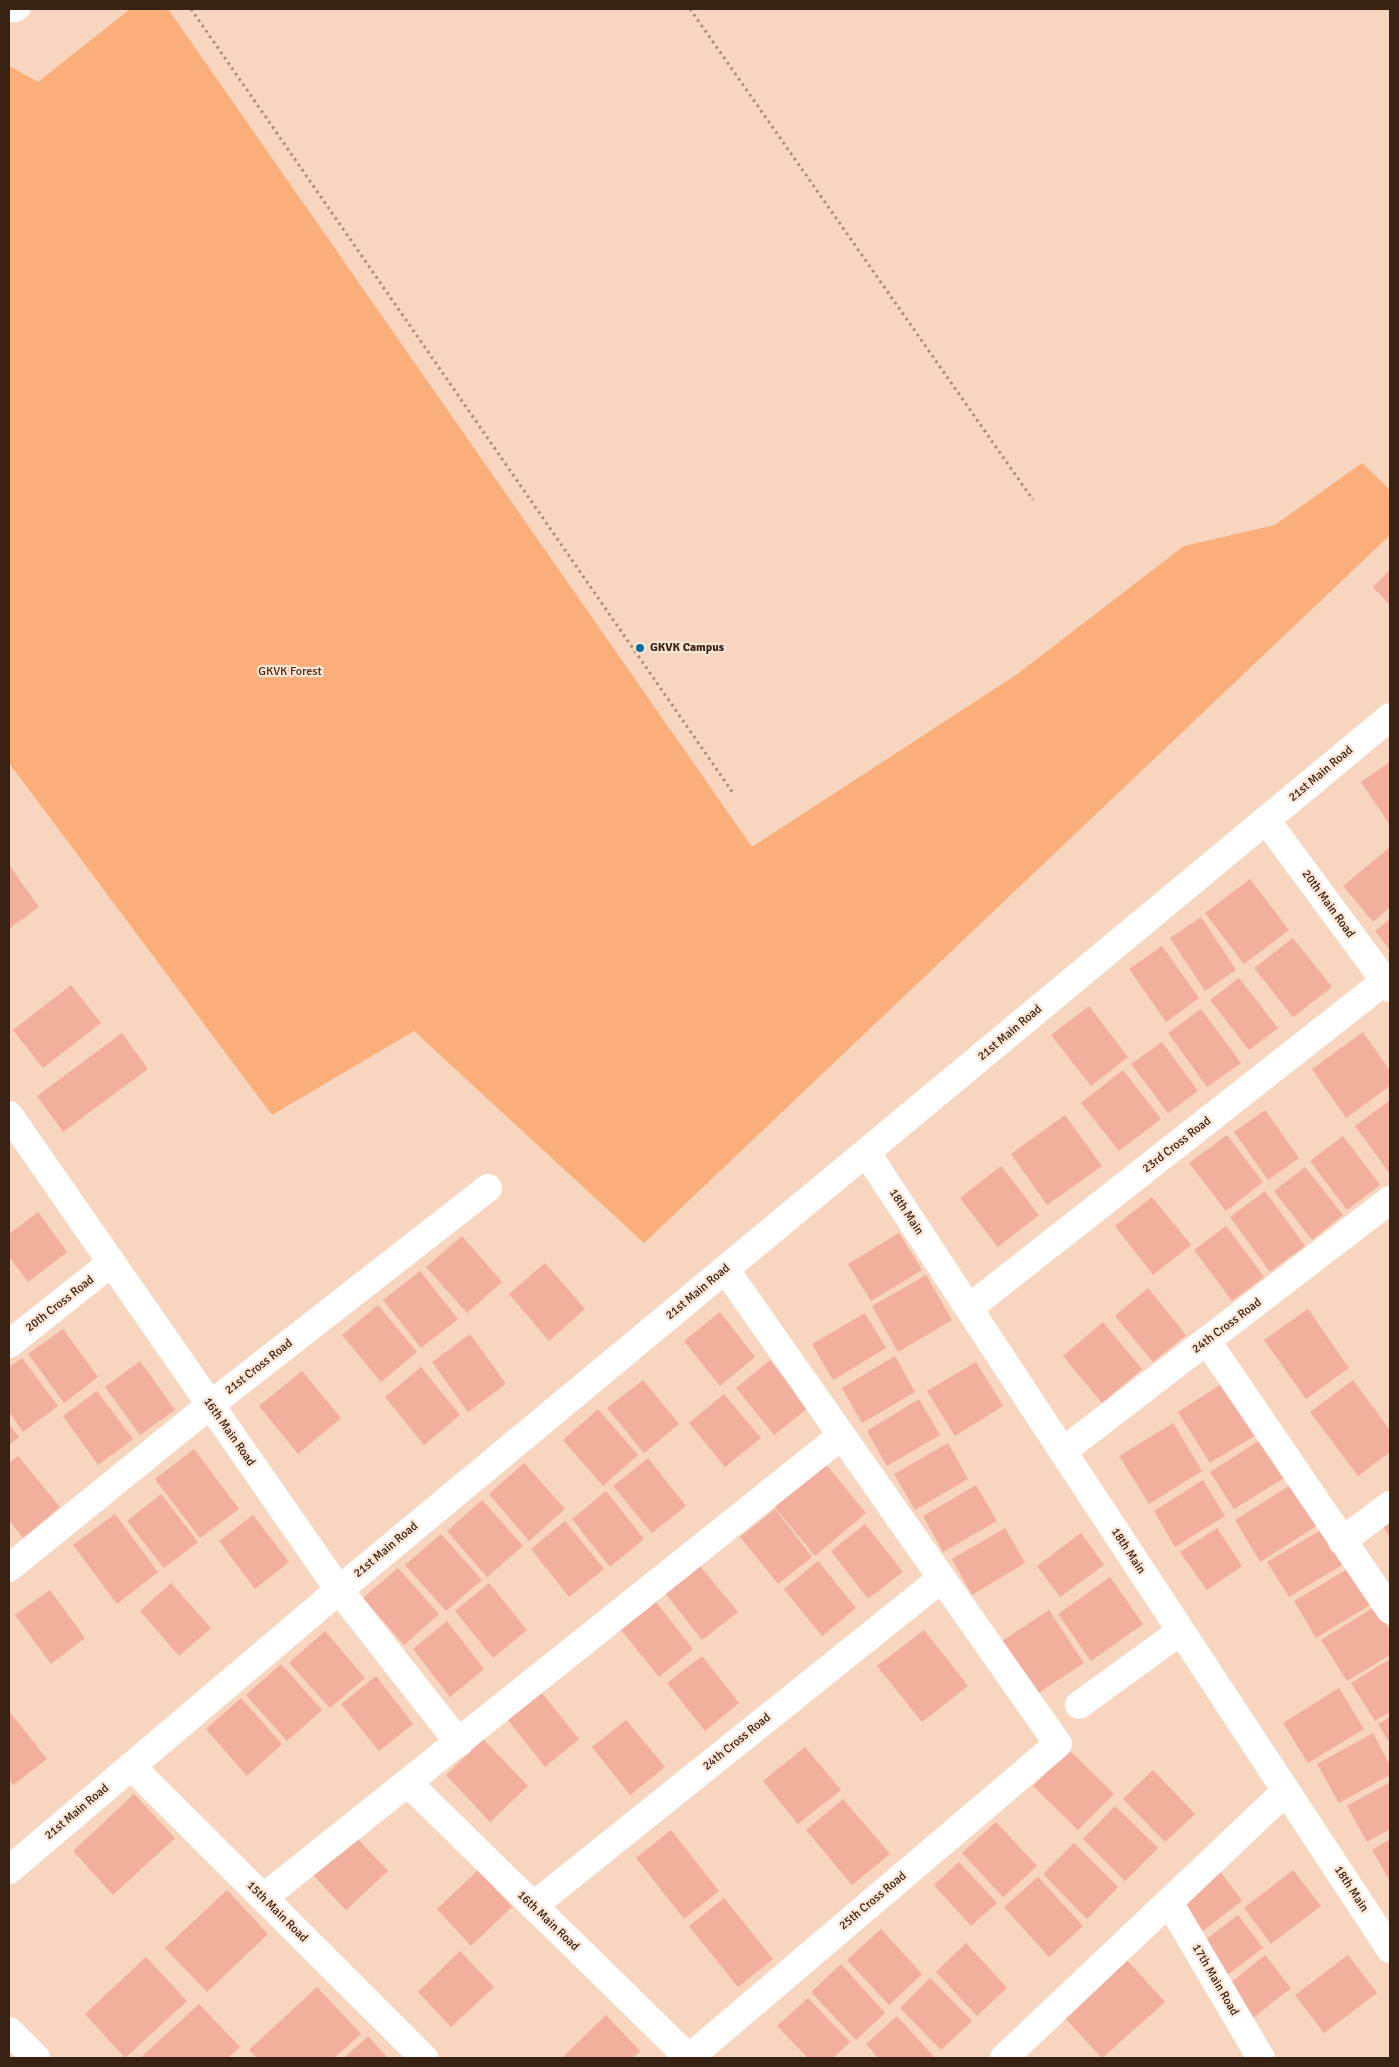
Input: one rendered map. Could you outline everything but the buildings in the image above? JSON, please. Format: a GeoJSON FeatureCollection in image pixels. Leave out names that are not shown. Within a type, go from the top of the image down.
{"type":"FeatureCollection","features":[{"type":"Feature","properties":{"kind":"street","name":"21st Main Road"},"geometry":{"type":"LineString","coordinates":[[9,1870],[339,1590],[1390,717]]}},
{"type":"Feature","properties":{"kind":"street","name":"20th Main Road"},"geometry":{"type":"LineString","coordinates":[[1266,820],[1388,984]]}},
{"type":"Feature","properties":{"kind":"street","name":"23rd Cross Road"},"geometry":{"type":"LineString","coordinates":[[969,1308],[1388,984]]}},
{"type":"Feature","properties":{"kind":"street","name":"16th Main Road"},"geometry":{"type":"LineString","coordinates":[[9,1115],[339,1590],[458,1742]]}},
{"type":"Feature","properties":{"kind":"street","name":"18th Main"},"geometry":{"type":"LineString","coordinates":[[866,1152],[1390,1949]]}},
{"type":"Feature","properties":{"kind":"street","name":"21st Cross Road"},"geometry":{"type":"LineString","coordinates":[[9,1568],[210,1405],[488,1188]]}},
{"type":"Feature","properties":{"kind":"street","name":"24th Cross Road"},"geometry":{"type":"LineString","coordinates":[[1063,1451],[1390,1200]]}},
{"type":"Feature","properties":{"kind":"street","name":"20th Cross Road"},"geometry":{"type":"LineString","coordinates":[[9,1344],[112,1263]]}},
{"type":"Feature","properties":{"kind":"street"},"geometry":{"type":"LineString","coordinates":[[725,1270],[942,1578]]}},
{"type":"Feature","properties":{"kind":"street"},"geometry":{"type":"LineString","coordinates":[[1207,1341],[1390,1610]]}},
{"type":"Feature","properties":{"kind":"street"},"geometry":{"type":"LineString","coordinates":[[263,1898],[841,1436]]}},
{"type":"Feature","properties":{"kind":"street"},"geometry":{"type":"LineString","coordinates":[[1342,1541],[1390,1505]]}},
{"type":"Feature","properties":{"kind":"street","name":"24th Cross Road"},"geometry":{"type":"LineString","coordinates":[[533,1906],[942,1578]]}},
{"type":"Feature","properties":{"kind":"street","name":"25th Cross Road"},"geometry":{"type":"LineString","coordinates":[[689,2058],[1058,1744],[942,1578]]}},
{"type":"Feature","properties":{"kind":"street"},"geometry":{"type":"LineString","coordinates":[[1079,1705],[1181,1631]]}},
{"type":"Feature","properties":{"kind":"street","name":"15th Main Road"},"geometry":{"type":"LineString","coordinates":[[131,1766],[424,2058]]}},
{"type":"Feature","properties":{"kind":"street","name":"16th Main Road"},"geometry":{"type":"LineString","coordinates":[[408,1783],[689,2058]]}},
{"type":"Feature","properties":{"kind":"street"},"geometry":{"type":"LineString","coordinates":[[1004,2058],[1286,1791]]}},
{"type":"Feature","properties":{"kind":"street","name":"17th Main Road"},"geometry":{"type":"LineString","coordinates":[[1169,1902],[1261,2058]]}},
{"type":"Feature","properties":{"kind":"street"},"geometry":{"type":"LineString","coordinates":[[9,2031],[36,2058]]}},
{"type":"Feature","properties":{"kind":"lane"},"geometry":{"type":"LineString","coordinates":[[13,9],[14,12],[20,9]]}},
{"type":"Feature","properties":{"kind":"path"},"geometry":{"type":"LineString","coordinates":[[191,9],[734,793]]}},
{"type":"Feature","properties":{"kind":"path"},"geometry":{"type":"LineString","coordinates":[[690,9],[1033,500]]}},
{"type":"Feature","properties":{"kind":"green space","name":"GKVK Forest"},"geometry":{"type":"Polygon","coordinates":[[[130,9],[168,9],[752,847],[1016,675],[1184,546],[1275,525],[1362,463],[1390,490],[1390,535],[644,1243],[414,1031],[272,1115],[9,763],[9,66],[38,82],[130,9]]]}},
{"type":"Feature","properties":{"kind":"place","name":"GKVK Campus"},"geometry":{"type":"Point","coordinates":[640,648]}}]}
